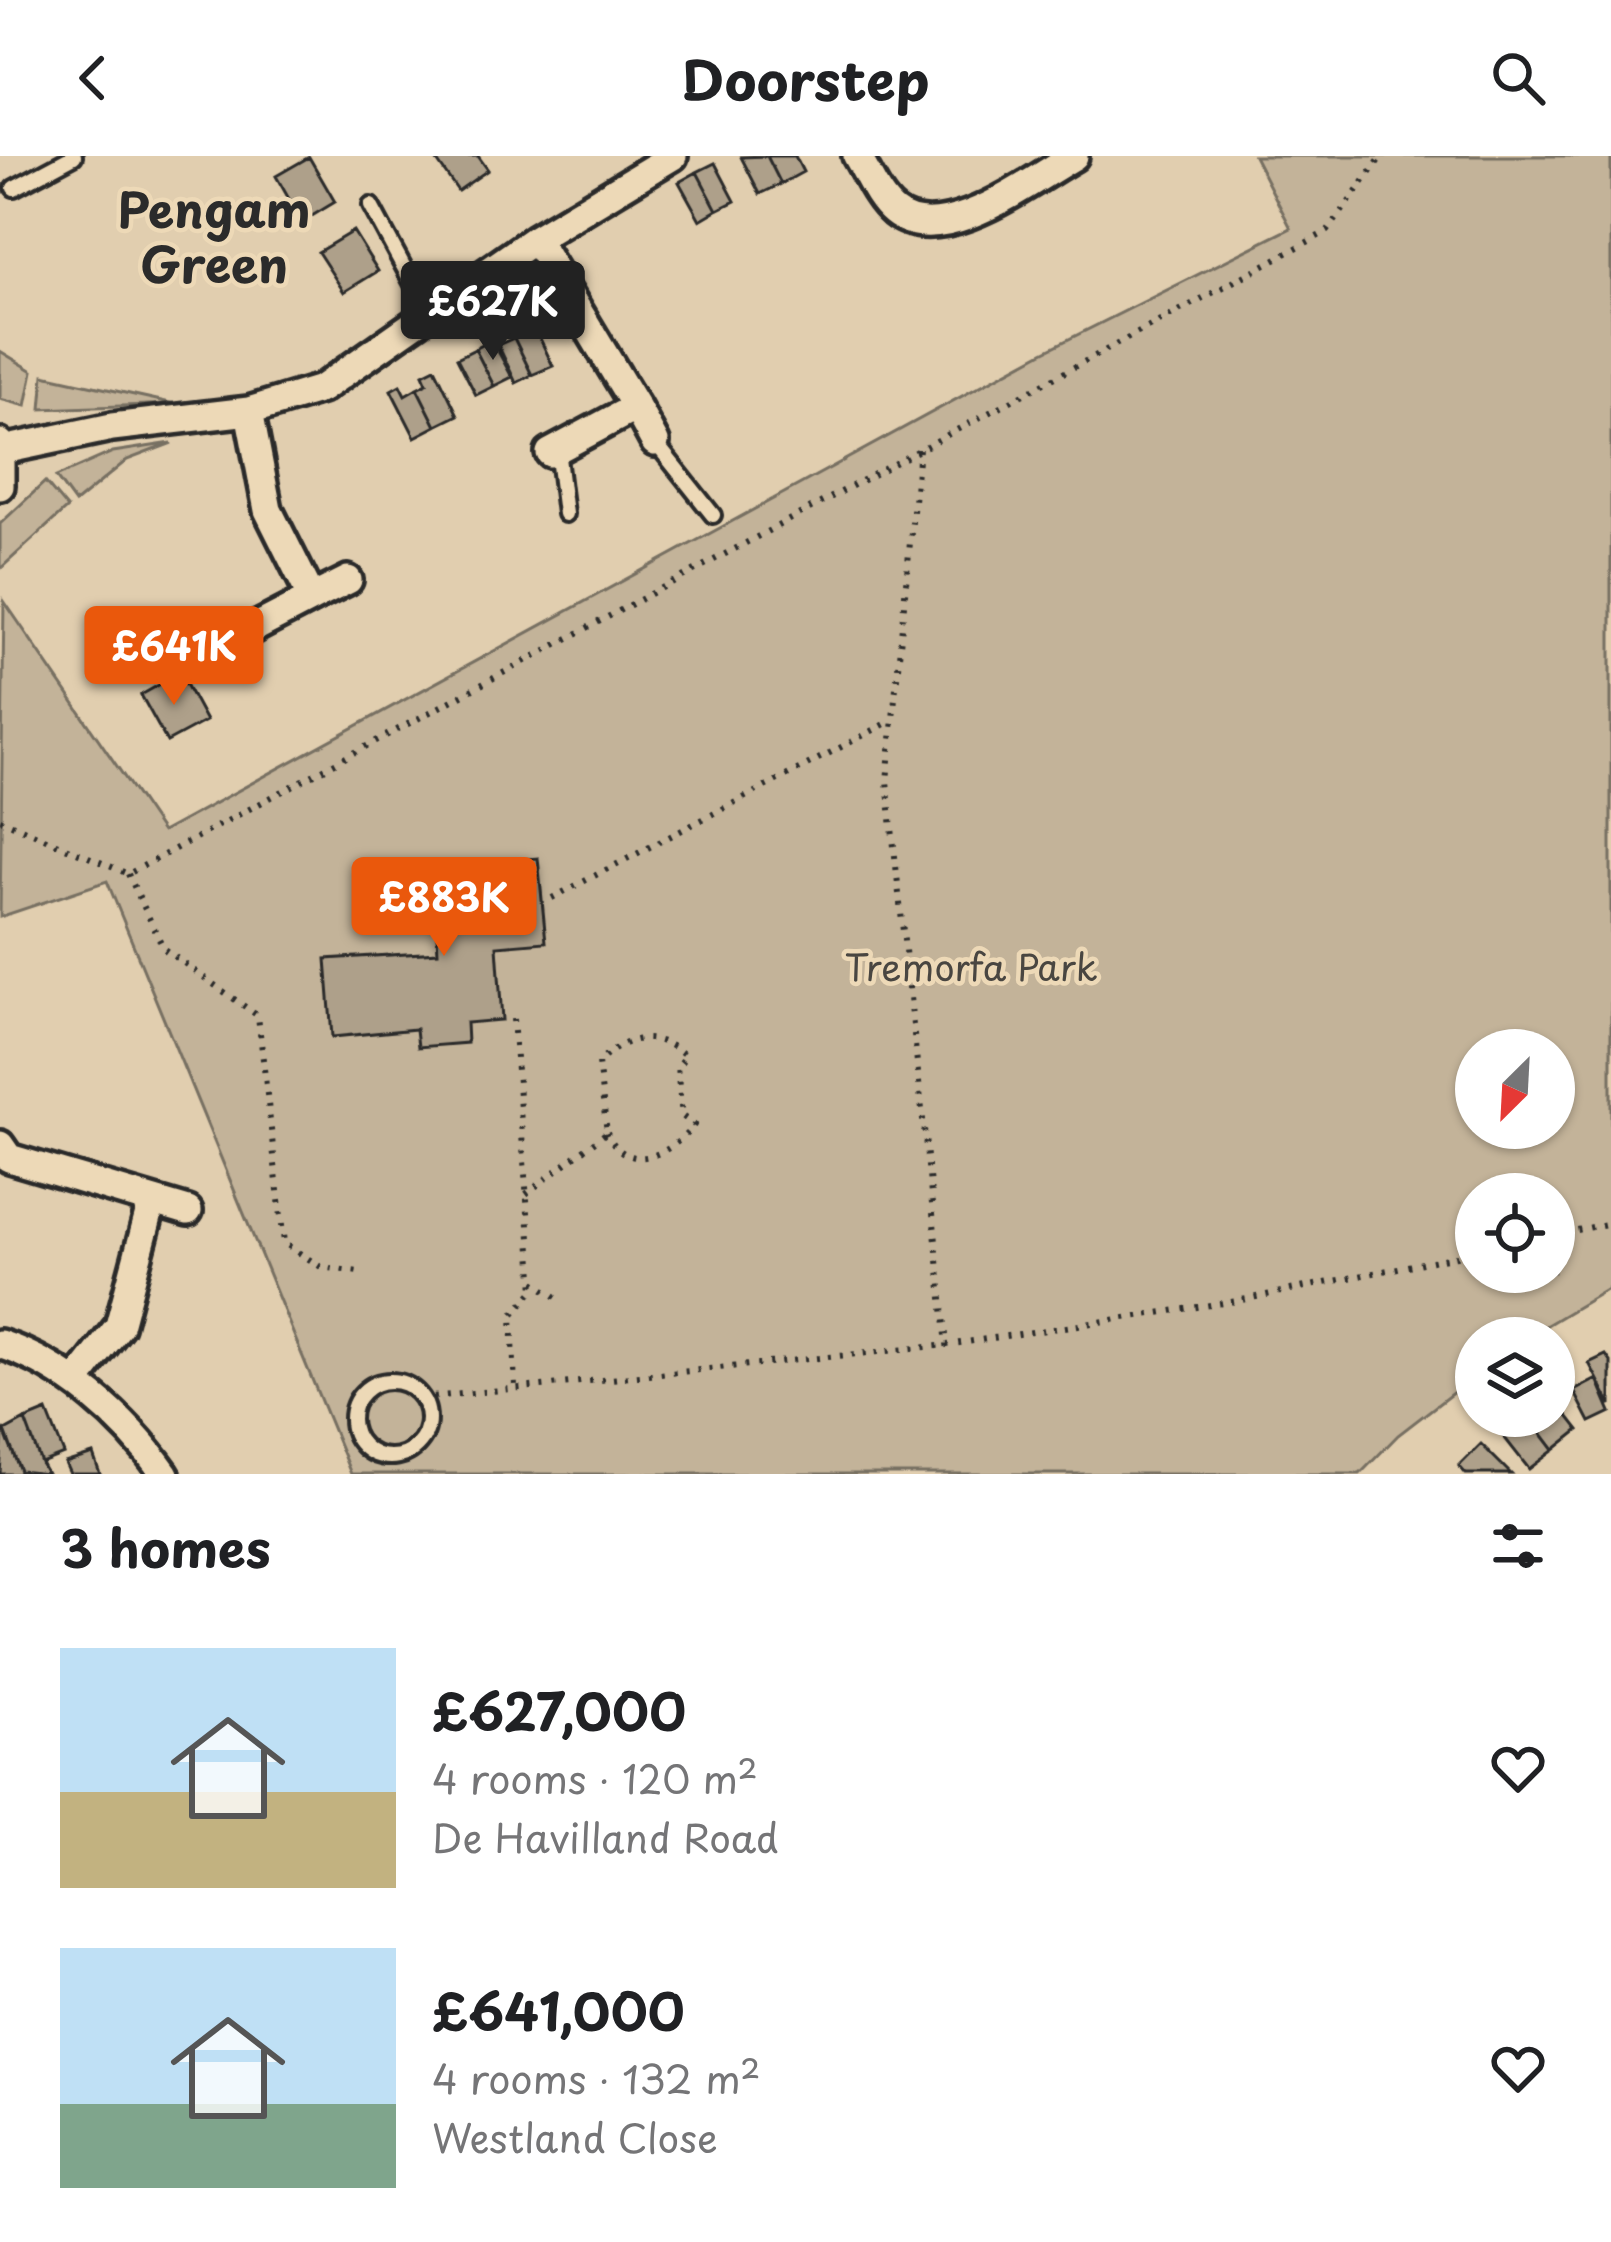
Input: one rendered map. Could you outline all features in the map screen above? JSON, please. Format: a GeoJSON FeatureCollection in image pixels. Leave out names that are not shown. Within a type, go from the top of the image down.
{"type":"FeatureCollection","features":[{"type":"Feature","properties":{"kind":"street"},"geometry":{"type":"LineString","coordinates":[[0,486],[1,447],[112,427],[249,411],[321,389],[535,238],[673,156]]}},
{"type":"Feature","properties":{"kind":"street"},"geometry":{"type":"LineString","coordinates":[[857,156],[890,209],[934,225],[962,218],[1074,156]]}},
{"type":"Feature","properties":{"kind":"street"},"geometry":{"type":"LineString","coordinates":[[535,238],[655,442]]}},
{"type":"Feature","properties":{"kind":"street"},"geometry":{"type":"LineString","coordinates":[[553,451],[636,407]]}},
{"type":"Feature","properties":{"kind":"street"},"geometry":{"type":"LineString","coordinates":[[249,411],[268,510],[312,598]]}},
{"type":"Feature","properties":{"kind":"street"},"geometry":{"type":"LineString","coordinates":[[236,638],[348,580]]}},
{"type":"Feature","properties":{"kind":"street"},"geometry":{"type":"LineString","coordinates":[[0,1145],[9,1158],[188,1211]]}},
{"type":"Feature","properties":{"kind":"street"},"geometry":{"type":"LineString","coordinates":[[75,1382],[119,1326],[152,1202]]}},
{"type":"Feature","properties":{"kind":"street"},"geometry":{"type":"LineString","coordinates":[[0,1344],[75,1382],[129,1431],[165,1474]]}},
{"type":"Feature","properties":{"kind":"lane"},"geometry":{"type":"LineString","coordinates":[[14,188],[74,156]]}},
{"type":"Feature","properties":{"kind":"lane"},"geometry":{"type":"LineString","coordinates":[[371,206],[429,314]]}},
{"type":"Feature","properties":{"kind":"lane"},"geometry":{"type":"LineString","coordinates":[[655,442],[713,514]]}},
{"type":"Feature","properties":{"kind":"lane"},"geometry":{"type":"LineString","coordinates":[[553,451],[565,514]]}},
{"type":"Feature","properties":{"kind":"lane"},"geometry":{"type":"LineString","coordinates":[[390,1381],[403,1383],[422,1398],[425,1434],[408,1453],[388,1457],[371,1453],[354,1433],[358,1397],[390,1381]]}},
{"type":"Feature","properties":{"kind":"lane"},"geometry":{"type":"LineString","coordinates":[[388,1457],[393,1474]]}},
{"type":"Feature","properties":{"kind":"path"},"geometry":{"type":"LineString","coordinates":[[128,874],[1328,231],[1382,156]]}},
{"type":"Feature","properties":{"kind":"path"},"geometry":{"type":"LineString","coordinates":[[920,449],[887,781],[947,1345]]}},
{"type":"Feature","properties":{"kind":"path"},"geometry":{"type":"LineString","coordinates":[[551,898],[891,721]]}},
{"type":"Feature","properties":{"kind":"path"},"geometry":{"type":"LineString","coordinates":[[0,819],[128,874],[164,950],[258,1016],[284,1244],[321,1268],[359,1272]]}},
{"type":"Feature","properties":{"kind":"path"},"geometry":{"type":"LineString","coordinates":[[514,1019],[534,1290],[512,1315],[515,1387]]}},
{"type":"Feature","properties":{"kind":"path"},"geometry":{"type":"LineString","coordinates":[[640,1037],[673,1046],[686,1057],[676,1067],[682,1116],[694,1126],[679,1145],[642,1158],[625,1154],[607,1132],[598,1063],[619,1043],[640,1037]]}},
{"type":"Feature","properties":{"kind":"path"},"geometry":{"type":"LineString","coordinates":[[526,1194],[607,1132]]}},
{"type":"Feature","properties":{"kind":"path"},"geometry":{"type":"LineString","coordinates":[[1575,1231],[1611,1223]]}},
{"type":"Feature","properties":{"kind":"path"},"geometry":{"type":"LineString","coordinates":[[422,1398],[947,1345],[1237,1301],[1455,1256]]}},
{"type":"Feature","properties":{"kind":"path"},"geometry":{"type":"LineString","coordinates":[[533,1282],[561,1300]]}},
{"type":"Feature","properties":{"kind":"green space","name":"Tremorfa Park"},"geometry":{"type":"Polygon","coordinates":[[[1254,156],[1611,156],[1611,1287],[1560,1317],[1455,1317],[1455,1391],[1398,1435],[1360,1474],[351,1474],[107,881],[0,917],[4,601],[162,832],[1041,353],[1291,228],[1254,156]]]}},
{"type":"Feature","properties":{"kind":"green space"},"geometry":{"type":"Polygon","coordinates":[[[0,351],[33,371],[26,406],[0,399],[0,351]]]}},
{"type":"Feature","properties":{"kind":"green space"},"geometry":{"type":"Polygon","coordinates":[[[44,375],[175,404],[41,409],[44,375]]]}},
{"type":"Feature","properties":{"kind":"green space"},"geometry":{"type":"Polygon","coordinates":[[[172,443],[127,460],[75,503],[56,477],[113,452],[172,443]]]}},
{"type":"Feature","properties":{"kind":"green space"},"geometry":{"type":"Polygon","coordinates":[[[45,482],[67,508],[0,569],[0,524],[45,482]]]}},
{"type":"Feature","properties":{"kind":"building"},"geometry":{"type":"Polygon","coordinates":[[[445,156],[478,156],[488,170],[458,191],[437,161],[445,156]]]}},
{"type":"Feature","properties":{"kind":"building"},"geometry":{"type":"Polygon","coordinates":[[[767,156],[781,184],[760,194],[741,157],[767,156]]]}},
{"type":"Feature","properties":{"kind":"building"},"geometry":{"type":"Polygon","coordinates":[[[767,156],[795,156],[803,172],[781,184],[767,156]]]}},
{"type":"Feature","properties":{"kind":"building"},"geometry":{"type":"Polygon","coordinates":[[[309,157],[335,202],[302,222],[276,176],[309,157]]]}},
{"type":"Feature","properties":{"kind":"building"},"geometry":{"type":"Polygon","coordinates":[[[715,163],[735,201],[717,210],[697,172],[715,163]]]}},
{"type":"Feature","properties":{"kind":"building"},"geometry":{"type":"Polygon","coordinates":[[[697,172],[717,210],[700,220],[679,182],[697,172]]]}},
{"type":"Feature","properties":{"kind":"building"},"geometry":{"type":"Polygon","coordinates":[[[353,231],[378,271],[344,292],[318,252],[353,231]]]}},
{"type":"Feature","properties":{"kind":"building"},"geometry":{"type":"Polygon","coordinates":[[[535,328],[553,366],[532,375],[514,338],[535,328]]]}},
{"type":"Feature","properties":{"kind":"building"},"geometry":{"type":"Polygon","coordinates":[[[514,338],[532,375],[516,383],[498,345],[514,338]]]}},
{"type":"Feature","properties":{"kind":"building"},"geometry":{"type":"Polygon","coordinates":[[[492,340],[512,377],[494,386],[475,349],[492,340]]]}},
{"type":"Feature","properties":{"kind":"building"},"geometry":{"type":"Polygon","coordinates":[[[475,349],[494,386],[476,395],[457,358],[475,349]]]}},
{"type":"Feature","properties":{"kind":"building"},"geometry":{"type":"Polygon","coordinates":[[[435,368],[458,415],[436,426],[417,388],[427,383],[423,374],[435,368]]]}},
{"type":"Feature","properties":{"kind":"building"},"geometry":{"type":"Polygon","coordinates":[[[400,385],[405,395],[417,388],[436,426],[415,437],[391,390],[400,385]]]}},
{"type":"Feature","properties":{"kind":"building"},"geometry":{"type":"Polygon","coordinates":[[[180,673],[206,721],[167,742],[141,695],[180,673]]]}},
{"type":"Feature","properties":{"kind":"building"},"geometry":{"type":"Polygon","coordinates":[[[538,858],[546,942],[497,946],[502,1020],[466,1023],[467,1043],[418,1047],[416,1029],[332,1037],[326,959],[438,952],[433,866],[538,858]]]}},
{"type":"Feature","properties":{"kind":"building"},"geometry":{"type":"Polygon","coordinates":[[[1606,1355],[1611,1362],[1611,1405],[1589,1363],[1606,1355]]]}},
{"type":"Feature","properties":{"kind":"building"},"geometry":{"type":"Polygon","coordinates":[[[1597,1379],[1611,1412],[1590,1422],[1575,1390],[1597,1379]]]}},
{"type":"Feature","properties":{"kind":"building"},"geometry":{"type":"Polygon","coordinates":[[[47,1411],[64,1454],[41,1463],[25,1420],[47,1411]]]}},
{"type":"Feature","properties":{"kind":"building"},"geometry":{"type":"Polygon","coordinates":[[[25,1420],[47,1474],[20,1471],[5,1431],[25,1420]]]}},
{"type":"Feature","properties":{"kind":"building"},"geometry":{"type":"Polygon","coordinates":[[[3,1428],[20,1471],[19,1474],[0,1474],[3,1428]]]}},
{"type":"Feature","properties":{"kind":"building"},"geometry":{"type":"Polygon","coordinates":[[[1504,1437],[1544,1437],[1554,1450],[1529,1469],[1504,1437]]]}},
{"type":"Feature","properties":{"kind":"building"},"geometry":{"type":"Polygon","coordinates":[[[1544,1437],[1570,1437],[1554,1450],[1544,1437]]]}},
{"type":"Feature","properties":{"kind":"building"},"geometry":{"type":"Polygon","coordinates":[[[1481,1444],[1511,1474],[1466,1474],[1459,1466],[1481,1444]]]}},
{"type":"Feature","properties":{"kind":"building"},"geometry":{"type":"Polygon","coordinates":[[[93,1454],[100,1474],[70,1474],[65,1463],[93,1454]]]}},
{"type":"Feature","properties":{"kind":"district","name":"Pengam Green"},"geometry":{"type":"Point","coordinates":[214,238]}}]}
